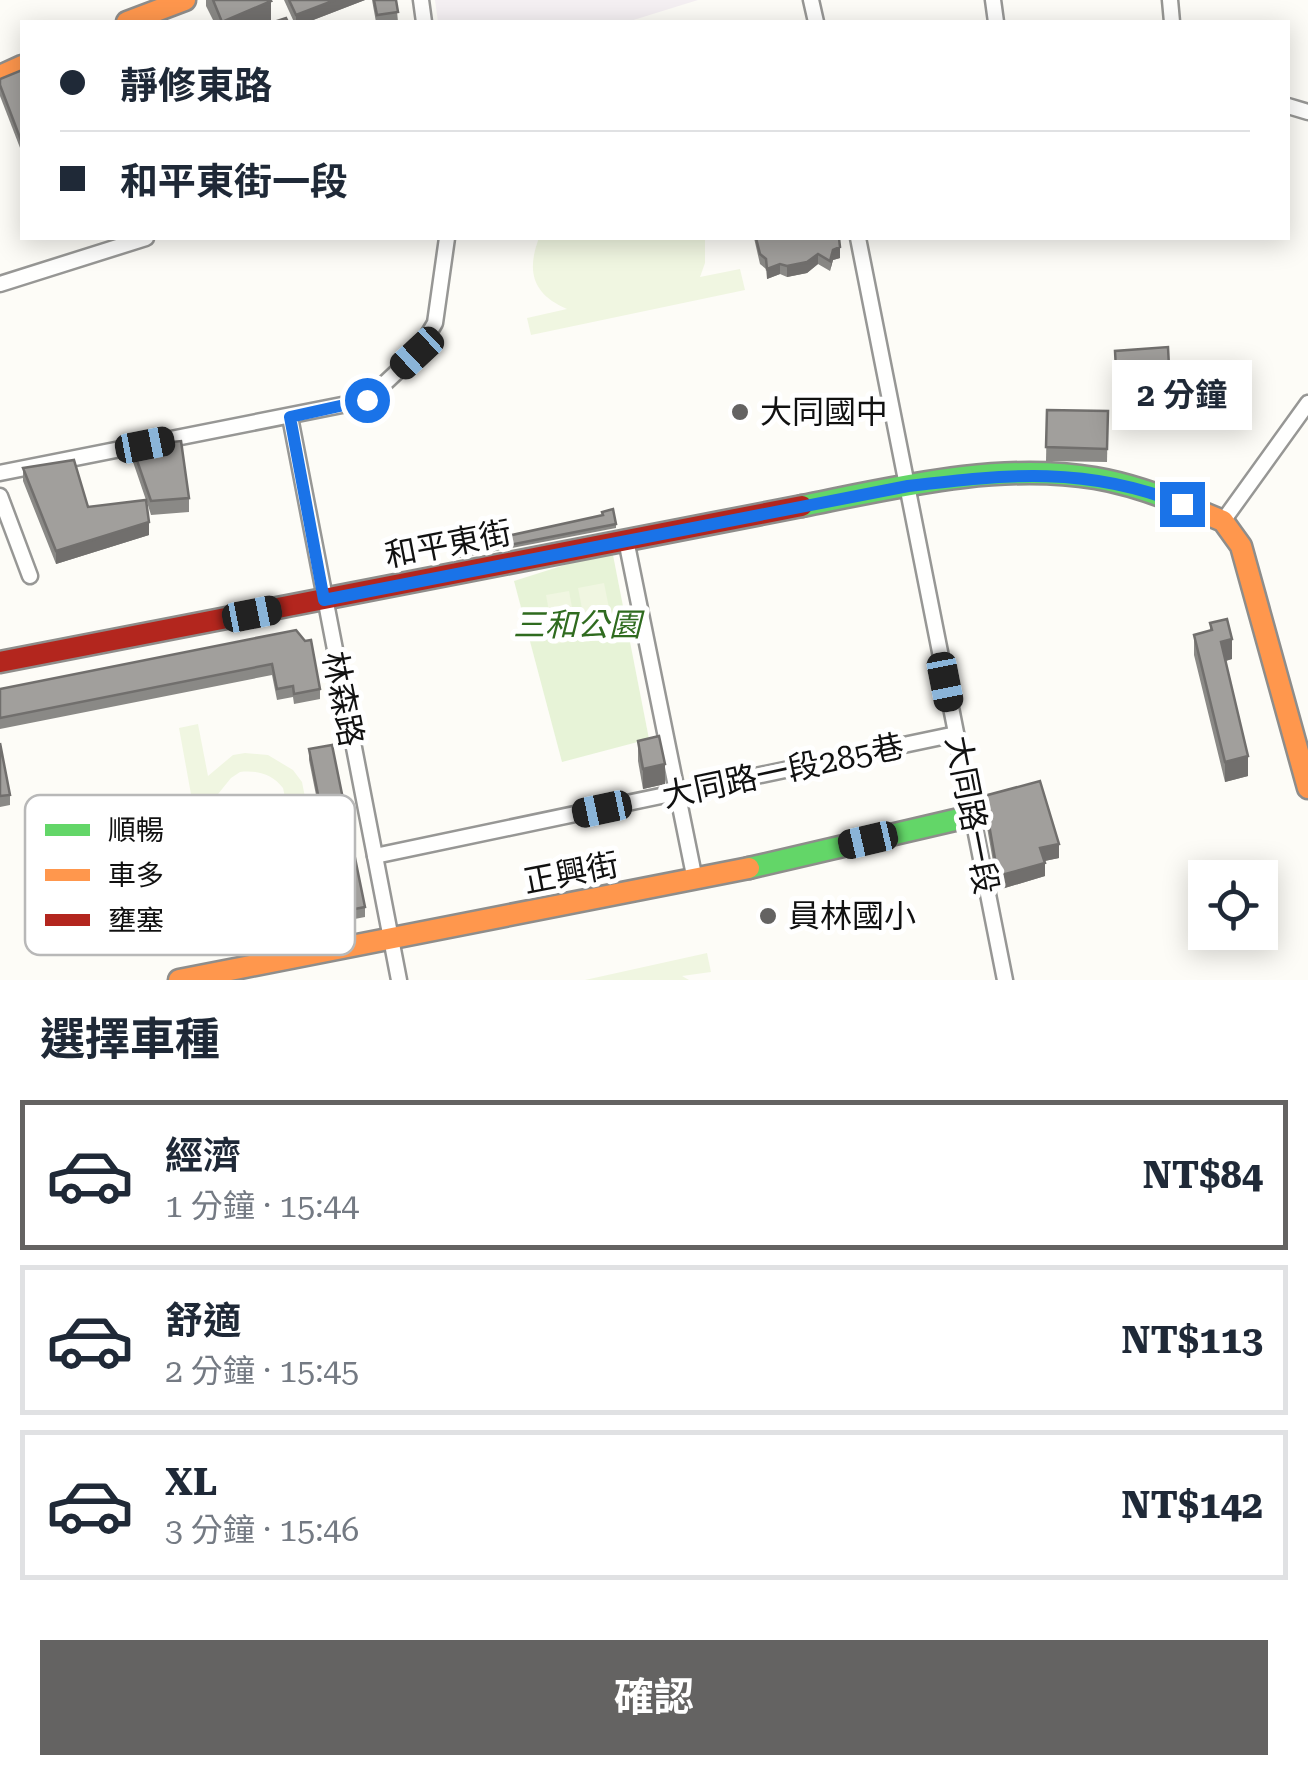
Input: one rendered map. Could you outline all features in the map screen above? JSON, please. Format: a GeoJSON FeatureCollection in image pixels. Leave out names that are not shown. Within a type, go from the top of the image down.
{"type":"FeatureCollection","features":[{"type":"Feature","properties":{"kind":"street"},"geometry":{"type":"LineString","coordinates":[[132,20],[172,2]]}},
{"type":"Feature","properties":{"kind":"street"},"geometry":{"type":"LineString","coordinates":[[0,284],[105,244],[132,240]]}},
{"type":"Feature","properties":{"kind":"street"},"geometry":{"type":"LineString","coordinates":[[0,473],[367,400],[417,353],[435,323],[447,240]]}},
{"type":"Feature","properties":{"kind":"street","name":"大同路一段"},"geometry":{"type":"LineString","coordinates":[[858,240],[1005,980]]}},
{"type":"Feature","properties":{"kind":"street"},"geometry":{"type":"LineString","coordinates":[[1308,403],[1223,521],[1242,546],[1308,788]]}},
{"type":"Feature","properties":{"kind":"street","name":"林森路"},"geometry":{"type":"LineString","coordinates":[[290,417],[399,980]]}},
{"type":"Feature","properties":{"kind":"street","name":"和平東街"},"geometry":{"type":"LineString","coordinates":[[0,662],[908,486],[1003,474],[1094,478],[1160,495],[1223,521]]}},
{"type":"Feature","properties":{"kind":"street"},"geometry":{"type":"LineString","coordinates":[[0,496],[30,576]]}},
{"type":"Feature","properties":{"kind":"street"},"geometry":{"type":"LineString","coordinates":[[626,540],[695,880]]}},
{"type":"Feature","properties":{"kind":"street","name":"大同路一段285巷"},"geometry":{"type":"LineString","coordinates":[[375,856],[956,734]]}},
{"type":"Feature","properties":{"kind":"street","name":"正興街"},"geometry":{"type":"LineString","coordinates":[[355,944],[695,880],[972,816]]}},
{"type":"Feature","properties":{"kind":"street","name":"正興街"},"geometry":{"type":"LineString","coordinates":[[179,980],[302,955]]}},
{"type":"Feature","properties":{"kind":"shaded area"},"geometry":{"type":"Polygon","coordinates":[[[435,0],[698,0],[633,20],[438,20],[435,0]]]}},
{"type":"Feature","properties":{"kind":"green space"},"geometry":{"type":"Polygon","coordinates":[[[538,240],[705,240],[705,263],[700,277],[740,269],[745,290],[531,335],[527,318],[567,309],[546,296],[535,281],[538,240]]]}},
{"type":"Feature","properties":{"kind":"green space","name":"三和公園"},"geometry":{"type":"Polygon","coordinates":[[[612,550],[649,739],[562,762],[514,581],[612,550]]]}},
{"type":"Feature","properties":{"kind":"green space"},"geometry":{"type":"Polygon","coordinates":[[[604,583],[614,633],[588,639],[578,588],[604,583]]]}},
{"type":"Feature","properties":{"kind":"green space"},"geometry":{"type":"Polygon","coordinates":[[[569,591],[578,640],[555,644],[546,595],[569,591]]]}},
{"type":"Feature","properties":{"kind":"green space"},"geometry":{"type":"Polygon","coordinates":[[[198,724],[208,776],[233,755],[268,755],[293,770],[302,782],[305,795],[284,795],[279,783],[269,776],[240,772],[217,795],[191,795],[179,728],[198,724]]]}},
{"type":"Feature","properties":{"kind":"green space"},"geometry":{"type":"Polygon","coordinates":[[[707,953],[711,972],[682,976],[689,980],[585,980],[707,953]]]}},
{"type":"Feature","properties":{"kind":"building"},"geometry":{"type":"Polygon","coordinates":[[[213,0],[271,1],[227,20],[221,20],[213,0]]]}},
{"type":"Feature","properties":{"kind":"building"},"geometry":{"type":"Polygon","coordinates":[[[289,0],[335,0],[296,15],[289,0]]]}},
{"type":"Feature","properties":{"kind":"building"},"geometry":{"type":"Polygon","coordinates":[[[374,0],[396,0],[398,12],[377,15],[374,0]]]}},
{"type":"Feature","properties":{"kind":"building"},"geometry":{"type":"Polygon","coordinates":[[[20,71],[20,138],[0,85],[0,79],[20,71]]]}},
{"type":"Feature","properties":{"kind":"building"},"geometry":{"type":"Polygon","coordinates":[[[756,240],[839,240],[840,247],[833,250],[830,261],[818,254],[807,262],[767,269],[766,259],[760,254],[756,240]]]}},
{"type":"Feature","properties":{"kind":"building"},"geometry":{"type":"Polygon","coordinates":[[[1168,347],[1170,386],[1117,389],[1115,351],[1168,347]]]}},
{"type":"Feature","properties":{"kind":"building"},"geometry":{"type":"Polygon","coordinates":[[[1047,410],[1108,411],[1107,449],[1046,447],[1047,410]]]}},
{"type":"Feature","properties":{"kind":"building"},"geometry":{"type":"Polygon","coordinates":[[[181,441],[189,498],[151,501],[132,446],[181,441]]]}},
{"type":"Feature","properties":{"kind":"building"},"geometry":{"type":"Polygon","coordinates":[[[74,460],[88,507],[146,500],[149,522],[56,551],[23,468],[74,460]]]}},
{"type":"Feature","properties":{"kind":"building"},"geometry":{"type":"Polygon","coordinates":[[[613,509],[616,524],[454,556],[453,548],[603,515],[602,512],[613,509]]]}},
{"type":"Feature","properties":{"kind":"building"},"geometry":{"type":"Polygon","coordinates":[[[1227,619],[1232,639],[1221,642],[1248,756],[1225,762],[1194,635],[1212,630],[1210,623],[1227,619]]]}},
{"type":"Feature","properties":{"kind":"building"},"geometry":{"type":"Polygon","coordinates":[[[296,630],[305,641],[311,640],[320,689],[294,694],[293,686],[277,689],[272,664],[0,718],[0,689],[296,630]]]}},
{"type":"Feature","properties":{"kind":"building"},"geometry":{"type":"Polygon","coordinates":[[[659,736],[665,764],[643,769],[638,741],[659,736]]]}},
{"type":"Feature","properties":{"kind":"building"},"geometry":{"type":"Polygon","coordinates":[[[0,743],[10,795],[0,796],[0,743]]]}},
{"type":"Feature","properties":{"kind":"building"},"geometry":{"type":"Polygon","coordinates":[[[332,745],[342,795],[318,795],[309,749],[332,745]]]}},
{"type":"Feature","properties":{"kind":"building"},"geometry":{"type":"Polygon","coordinates":[[[1040,781],[1059,844],[1040,848],[1045,863],[998,876],[984,796],[1040,781]]]}},
{"type":"Feature","properties":{"kind":"building"},"geometry":{"type":"Polygon","coordinates":[[[355,858],[365,907],[355,909],[355,858]]]}},
{"type":"Feature","properties":{"kind":"traffic: fast"},"geometry":{"type":"LineString","coordinates":[[802,506],[948,479],[1022,473],[1108,481],[1199,511]]}},
{"type":"Feature","properties":{"kind":"traffic: fast"},"geometry":{"type":"LineString","coordinates":[[749,868],[972,816]]}},
{"type":"Feature","properties":{"kind":"traffic: slow"},"geometry":{"type":"LineString","coordinates":[[132,20],[185,0]]}},
{"type":"Feature","properties":{"kind":"traffic: slow"},"geometry":{"type":"LineString","coordinates":[[0,76],[20,67]]}},
{"type":"Feature","properties":{"kind":"traffic: slow"},"geometry":{"type":"LineString","coordinates":[[1199,511],[1223,521],[1241,546],[1308,788]]}},
{"type":"Feature","properties":{"kind":"traffic: slow"},"geometry":{"type":"LineString","coordinates":[[355,945],[749,868]]}},
{"type":"Feature","properties":{"kind":"traffic: slow"},"geometry":{"type":"LineString","coordinates":[[179,980],[306,955]]}},
{"type":"Feature","properties":{"kind":"traffic: jam"},"geometry":{"type":"LineString","coordinates":[[0,662],[802,506]]}},
{"type":"Feature","properties":{"kind":"place","name":"大同國中"},"geometry":{"type":"Point","coordinates":[740,412]}},
{"type":"Feature","properties":{"kind":"place","name":"員林國小"},"geometry":{"type":"Point","coordinates":[768,916]}},
{"type":"Feature","properties":{"kind":"route"},"geometry":{"type":"LineString","coordinates":[[367,400],[290,417],[324,600],[908,486],[1003,474],[1094,478],[1182,504]]}}]}
